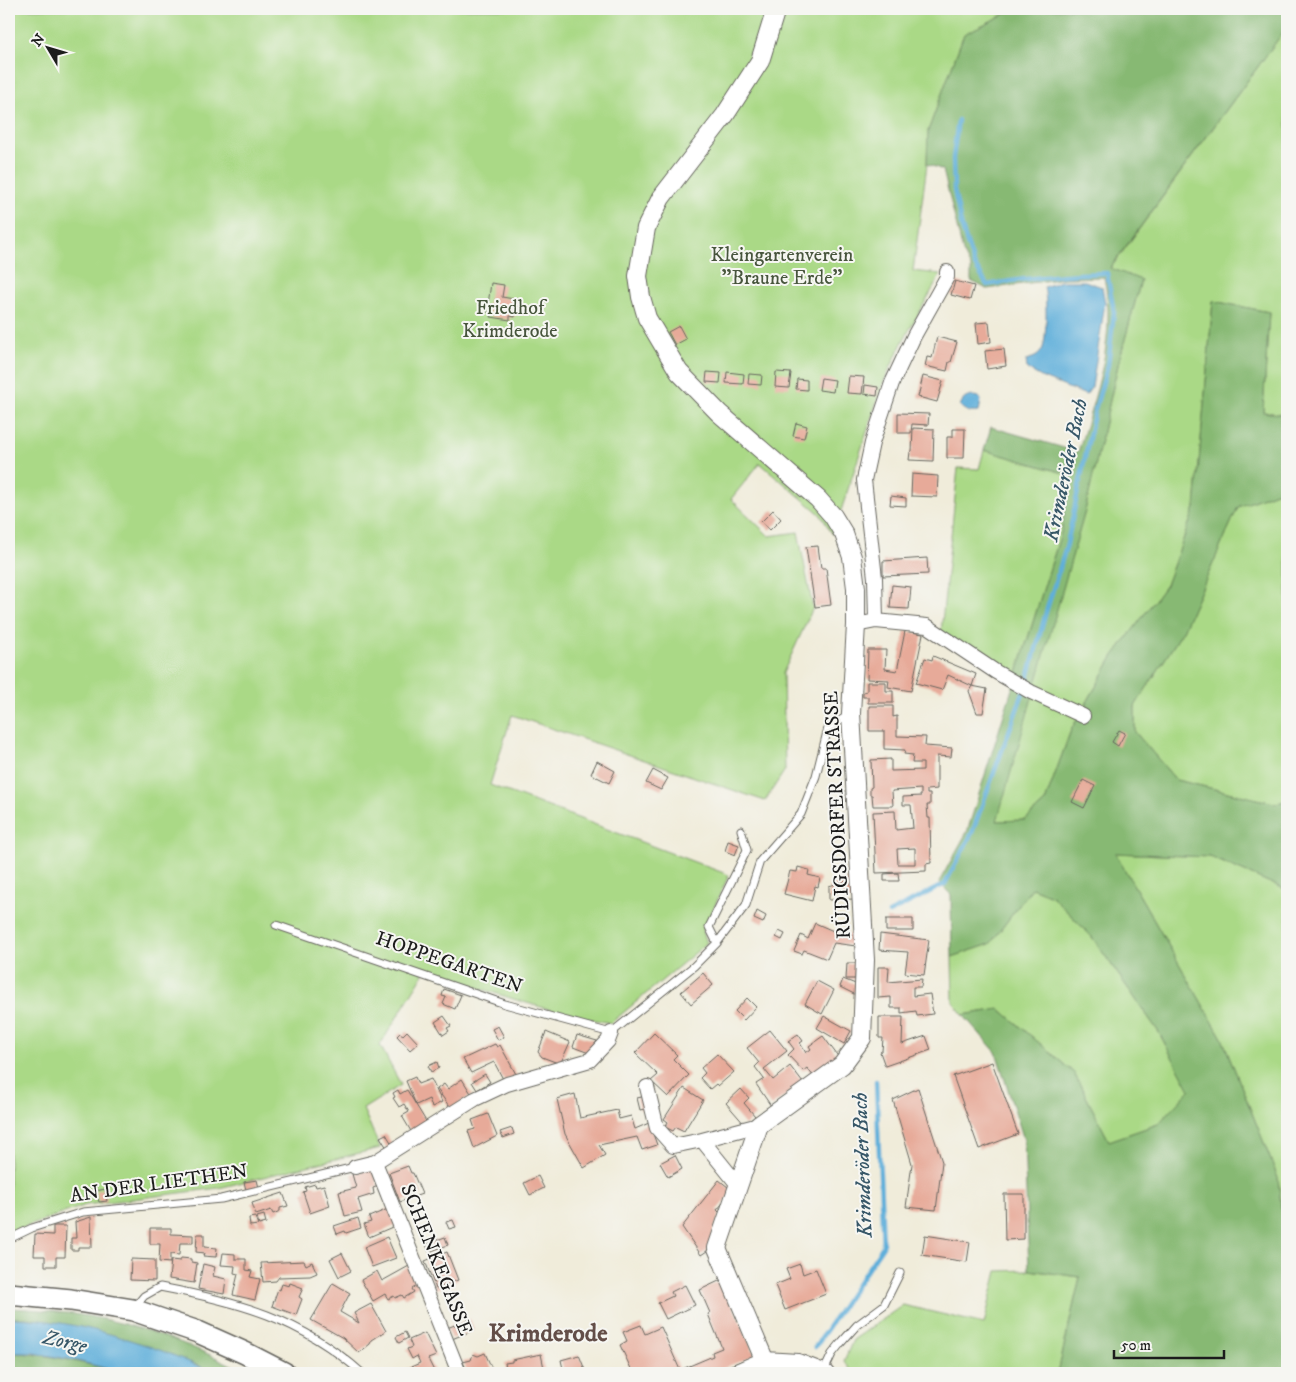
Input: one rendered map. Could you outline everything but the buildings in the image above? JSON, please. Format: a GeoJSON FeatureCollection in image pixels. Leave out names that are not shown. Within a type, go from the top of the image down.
{"type":"FeatureCollection","features":[{"type":"Feature","properties":{"kind":"main road"},"geometry":{"type":"LineString","coordinates":[[9,1294],[71,1300],[133,1310],[198,1332],[284,1373]]}},
{"type":"Feature","properties":{"kind":"street","name":"RÜDIGSDORFER STRASSE"},"geometry":{"type":"LineString","coordinates":[[759,1125],[842,1065],[862,1038],[866,960],[851,713],[856,625],[856,588],[852,557],[844,534],[833,516],[812,493],[719,413],[679,372],[647,318],[638,276],[646,228],[661,198],[725,115],[760,61],[776,9]]}},
{"type":"Feature","properties":{"kind":"street"},"geometry":{"type":"LineString","coordinates":[[876,620],[874,578],[864,480],[872,443],[892,383],[914,336],[947,277],[946,272]]}},
{"type":"Feature","properties":{"kind":"street"},"geometry":{"type":"LineString","coordinates":[[856,625],[876,620],[927,626],[996,672],[1083,716]]}},
{"type":"Feature","properties":{"kind":"street"},"geometry":{"type":"LineString","coordinates":[[375,1162],[491,1091],[507,1084],[590,1060],[608,1041],[611,1033]]}},
{"type":"Feature","properties":{"kind":"street"},"geometry":{"type":"LineString","coordinates":[[647,1087],[657,1128],[672,1146],[759,1125]]}},
{"type":"Feature","properties":{"kind":"street"},"geometry":{"type":"LineString","coordinates":[[759,1125],[717,1248],[766,1366]]}},
{"type":"Feature","properties":{"kind":"street"},"geometry":{"type":"LineString","coordinates":[[702,1140],[739,1186]]}},
{"type":"Feature","properties":{"kind":"street","name":"AN DER LIETHEN"},"geometry":{"type":"LineString","coordinates":[[355,1166],[375,1162]]}},
{"type":"Feature","properties":{"kind":"street","name":"SCHENKEGASSE"},"geometry":{"type":"LineString","coordinates":[[375,1162],[459,1373]]}},
{"type":"Feature","properties":{"kind":"street"},"geometry":{"type":"LineString","coordinates":[[732,1373],[798,1361],[825,1372]]}},
{"type":"Feature","properties":{"kind":"lane"},"geometry":{"type":"LineString","coordinates":[[611,1033],[694,966],[717,943],[746,905],[760,860],[801,814],[816,776],[828,728],[851,713]]}},
{"type":"Feature","properties":{"kind":"lane"},"geometry":{"type":"LineString","coordinates":[[717,943],[709,927],[747,850],[742,830]]}},
{"type":"Feature","properties":{"kind":"lane","name":"HOPPEGARTEN"},"geometry":{"type":"LineString","coordinates":[[276,925],[505,1004],[611,1033]]}},
{"type":"Feature","properties":{"kind":"lane","name":"AN DER LIETHEN"},"geometry":{"type":"LineString","coordinates":[[9,1239],[32,1228],[83,1212],[221,1199],[355,1166]]}},
{"type":"Feature","properties":{"kind":"lane"},"geometry":{"type":"LineString","coordinates":[[825,1372],[832,1354],[840,1344],[857,1325],[884,1305],[900,1273]]}},
{"type":"Feature","properties":{"kind":"lane"},"geometry":{"type":"LineString","coordinates":[[133,1310],[144,1296],[160,1287],[232,1302],[305,1331],[341,1355],[362,1373]]}},
{"type":"Feature","properties":{"kind":"green space"},"geometry":{"type":"Polygon","coordinates":[[[9,9],[1009,9],[1007,13],[964,34],[928,131],[927,164],[913,271],[941,274],[903,341],[883,383],[833,535],[820,514],[760,463],[731,499],[769,536],[798,532],[813,608],[783,673],[785,770],[765,801],[512,715],[490,785],[729,875],[703,931],[707,943],[611,1023],[540,1007],[426,970],[380,1045],[401,1085],[363,1109],[380,1148],[219,1188],[86,1205],[9,1233],[9,9]]]}},
{"type":"Feature","properties":{"kind":"green space"},"geometry":{"type":"Polygon","coordinates":[[[1009,9],[1287,9],[1287,27],[1110,268],[1141,280],[1118,365],[1085,511],[997,821],[1025,820],[1045,802],[1071,730],[1113,657],[1166,585],[1195,508],[1213,301],[1269,312],[1263,412],[1287,415],[1287,476],[1281,490],[1238,507],[1183,631],[1135,706],[1135,732],[1176,780],[1274,803],[1287,801],[1287,890],[1210,857],[1115,853],[1222,1038],[1278,1178],[1287,1263],[1287,1373],[1058,1373],[1080,1277],[1029,1270],[1024,1140],[996,1052],[963,1015],[1000,1009],[1074,1073],[1109,1141],[1158,1124],[1190,1090],[1158,1031],[1092,937],[1052,896],[1032,888],[990,944],[952,957],[951,895],[939,882],[967,832],[1061,533],[1071,475],[984,450],[991,427],[1078,452],[1103,366],[1108,322],[1104,277],[1065,278],[987,289],[971,281],[971,268],[963,252],[943,170],[927,164],[928,131],[964,34],[1007,13],[1009,9]]]}},
{"type":"Feature","properties":{"kind":"green space"},"geometry":{"type":"Polygon","coordinates":[[[1287,27],[1287,415],[1263,412],[1269,312],[1213,301],[1195,508],[1166,585],[1113,657],[1071,730],[1045,802],[1025,820],[996,821],[1085,511],[1118,365],[1141,280],[1110,269],[1287,27]]]}},
{"type":"Feature","properties":{"kind":"green space"},"geometry":{"type":"Polygon","coordinates":[[[984,450],[1071,475],[1061,533],[1016,676],[941,632],[958,468],[979,469],[984,450]]]}},
{"type":"Feature","properties":{"kind":"green space"},"geometry":{"type":"Polygon","coordinates":[[[1287,476],[1287,801],[1274,803],[1176,780],[1135,732],[1135,706],[1183,631],[1238,507],[1281,490],[1287,476]]]}},
{"type":"Feature","properties":{"kind":"green space"},"geometry":{"type":"Polygon","coordinates":[[[1115,853],[1210,857],[1287,890],[1287,1263],[1278,1178],[1222,1038],[1115,853]]]}},
{"type":"Feature","properties":{"kind":"green space"},"geometry":{"type":"Polygon","coordinates":[[[1032,888],[1052,896],[1092,937],[1158,1031],[1191,1091],[1158,1124],[1109,1141],[1074,1073],[1000,1009],[963,1015],[953,1002],[952,957],[990,944],[1032,888]]]}},
{"type":"Feature","properties":{"kind":"green space"},"geometry":{"type":"Polygon","coordinates":[[[1029,1270],[1080,1277],[1058,1373],[853,1373],[844,1361],[853,1340],[903,1305],[984,1324],[997,1271],[1029,1270]]]}},
{"type":"Feature","properties":{"kind":"green space"},"geometry":{"type":"Polygon","coordinates":[[[9,1308],[90,1316],[136,1327],[204,1352],[247,1373],[213,1373],[197,1365],[145,1346],[79,1327],[26,1318],[9,1318],[9,1308]]]}},
{"type":"Feature","properties":{"kind":"green space"},"geometry":{"type":"Polygon","coordinates":[[[9,1353],[53,1357],[124,1373],[9,1373],[9,1353]]]}},
{"type":"Feature","properties":{"kind":"water"},"geometry":{"type":"Polygon","coordinates":[[[1061,281],[1085,281],[1102,287],[1105,303],[1092,387],[1086,395],[1043,378],[1027,369],[1026,360],[1039,354],[1044,345],[1046,300],[1044,287],[1061,281]]]}},
{"type":"Feature","properties":{"kind":"water"},"geometry":{"type":"Polygon","coordinates":[[[973,396],[979,397],[981,400],[979,412],[969,412],[960,406],[965,399],[973,396]]]}},
{"type":"Feature","properties":{"kind":"water","name":"Zorge"},"geometry":{"type":"Polygon","coordinates":[[[9,1318],[59,1323],[113,1335],[140,1343],[213,1373],[124,1373],[73,1360],[34,1353],[9,1353],[9,1318]]]}},
{"type":"Feature","properties":{"kind":"waterway","name":"Krimderöder Bach"},"geometry":{"type":"LineString","coordinates":[[889,913],[945,884],[972,833],[1027,682],[1067,544],[1095,409],[1108,365],[1114,312],[1107,273],[1077,274],[987,285],[974,264],[962,228],[954,190],[953,158],[958,120]]}},
{"type":"Feature","properties":{"kind":"waterway","name":"Krimderöder Bach"},"geometry":{"type":"LineString","coordinates":[[815,1347],[883,1246],[876,1081]]}},
{"type":"Feature","properties":{"kind":"district","name":"Krimderode"},"geometry":{"type":"Point","coordinates":[548,1333]}},
{"type":"Feature","properties":{"kind":"park label","name":"Kleingartenverein \"Braune Erde\""},"geometry":{"type":"Point","coordinates":[782,266]}},
{"type":"Feature","properties":{"kind":"park label","name":"Friedhof Krimderode"},"geometry":{"type":"Point","coordinates":[510,320]}}]}
